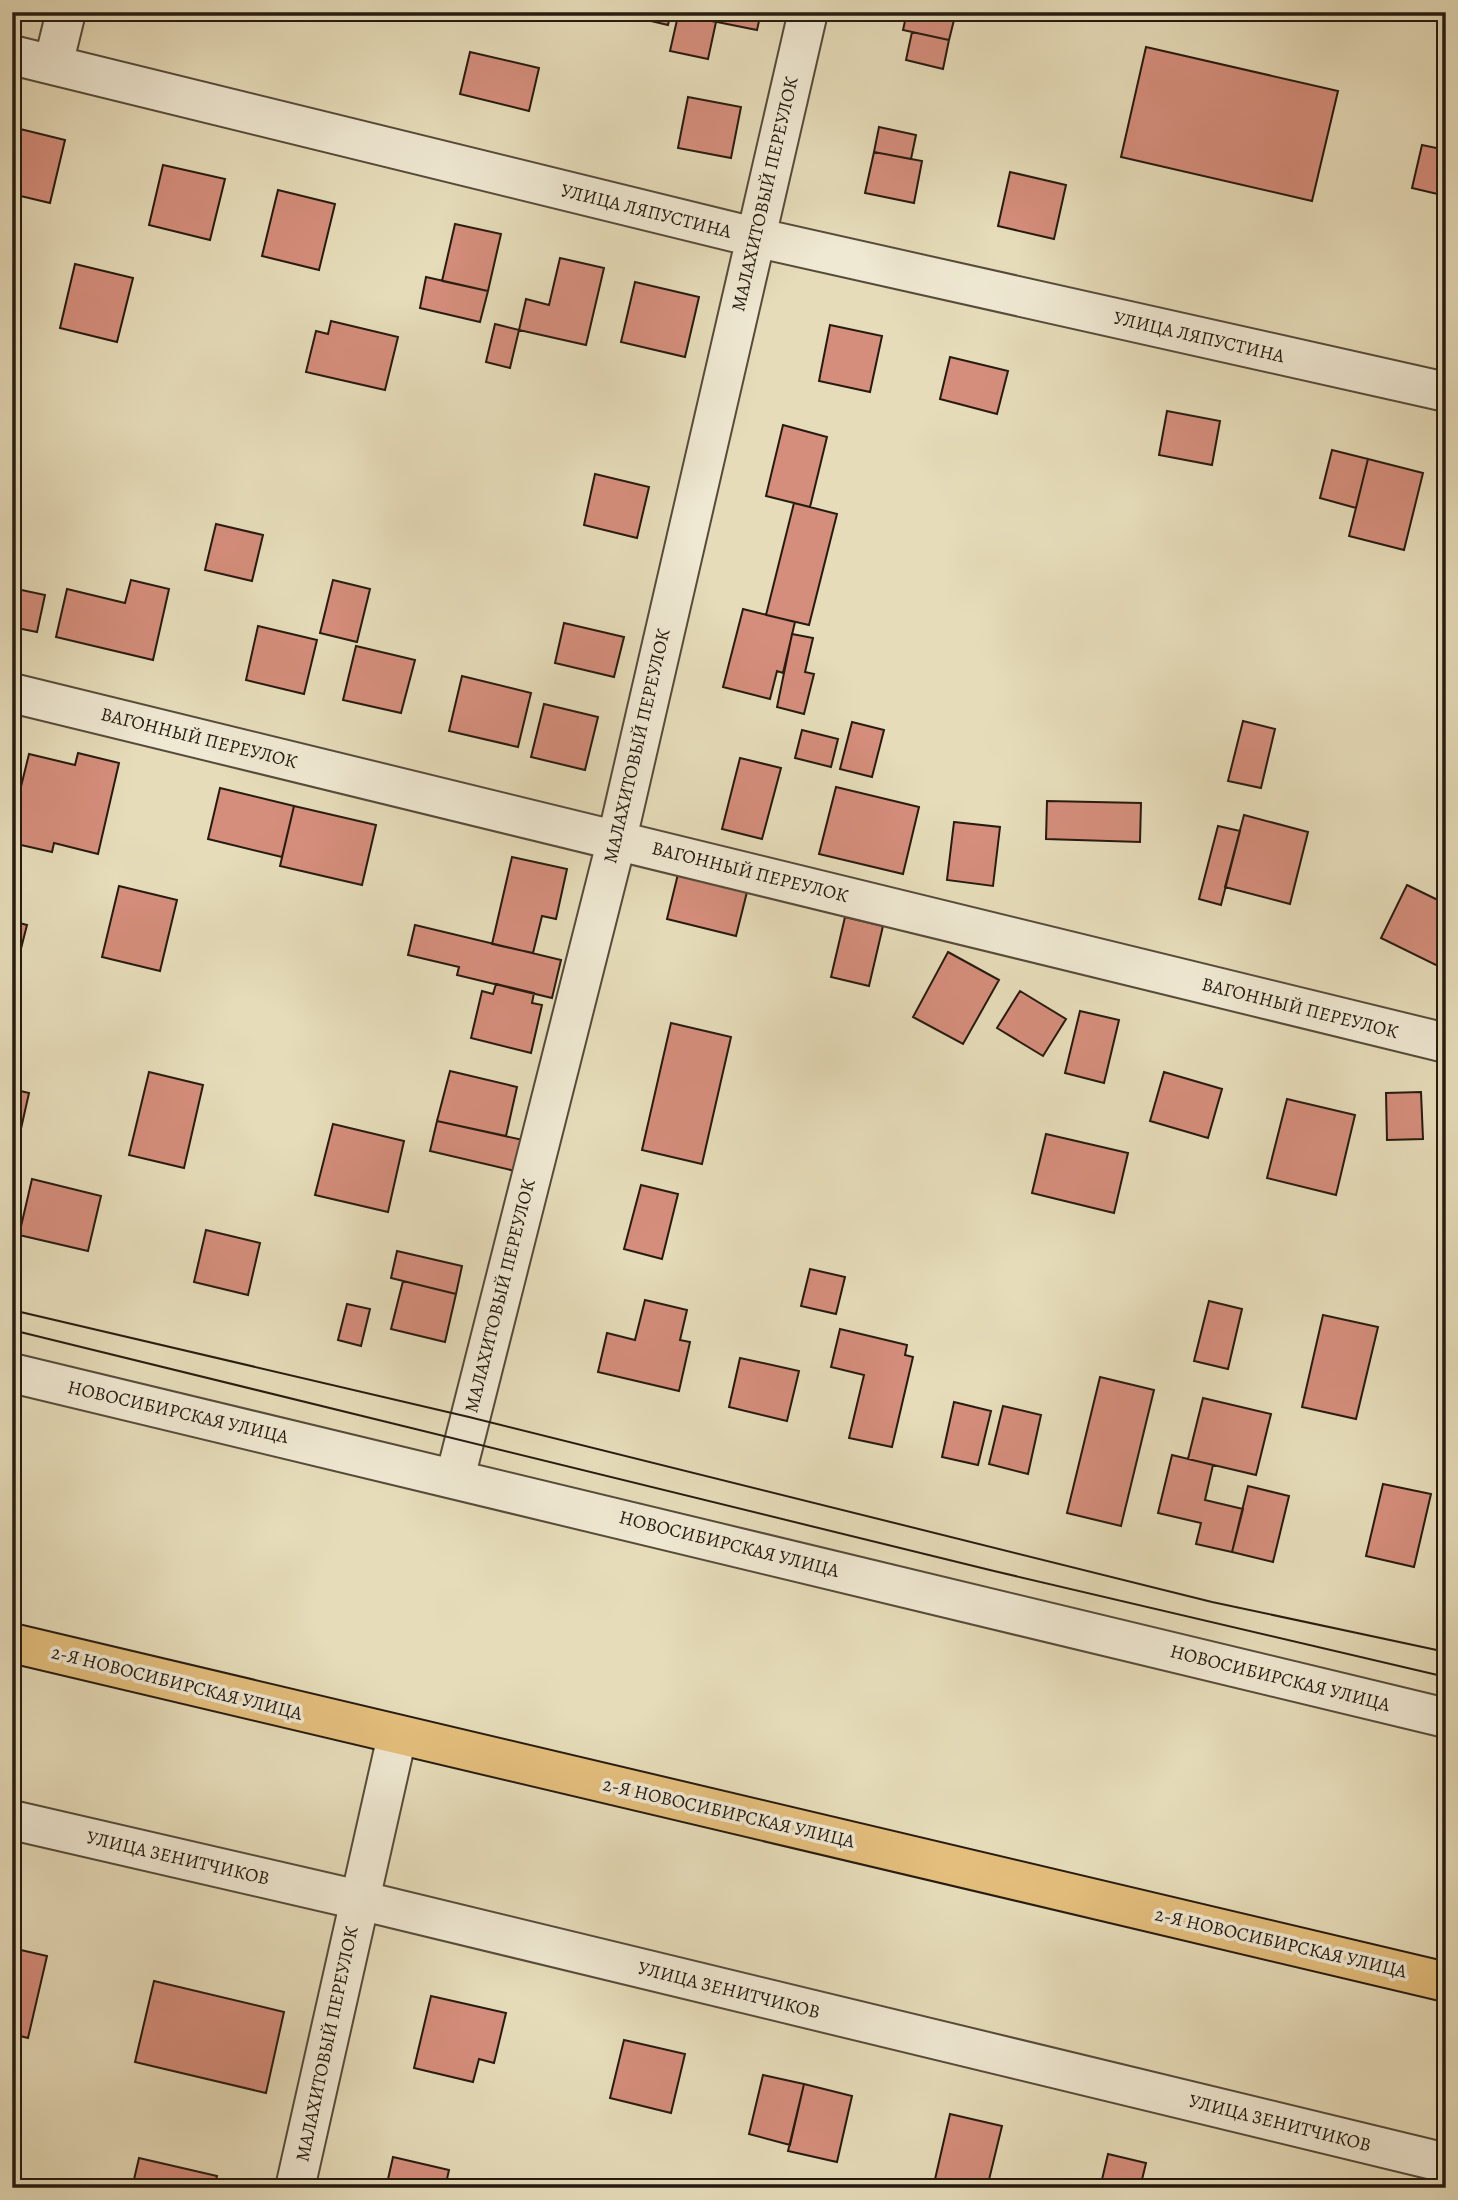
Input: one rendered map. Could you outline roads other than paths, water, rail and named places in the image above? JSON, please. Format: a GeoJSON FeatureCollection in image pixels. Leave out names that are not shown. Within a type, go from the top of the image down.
{"type":"FeatureCollection","features":[{"type":"Feature","properties":{"kind":"main road","name":"2-Я НОВОСИБИРСКАЯ УЛИЦА"},"geometry":{"type":"LineString","coordinates":[[12,1643],[397,1737],[1446,1982]]}},
{"type":"Feature","properties":{"kind":"street"},"geometry":{"type":"LineString","coordinates":[[53,65],[66,12]]}},
{"type":"Feature","properties":{"kind":"street","name":"МАЛАХИТОВЫЙ ПЕРЕУЛОК"},"geometry":{"type":"LineString","coordinates":[[455,1478],[617,839],[808,12]]}},
{"type":"Feature","properties":{"kind":"street","name":"УЛИЦА ЛЯПУСТИНА"},"geometry":{"type":"LineString","coordinates":[[12,55],[754,237],[1446,393]]}},
{"type":"Feature","properties":{"kind":"street","name":"ВАГОННЫЙ ПЕРЕУЛОК"},"geometry":{"type":"LineString","coordinates":[[12,693],[1446,1044]]}},
{"type":"Feature","properties":{"kind":"street","name":"НОВОСИБИРСКАЯ УЛИЦА"},"geometry":{"type":"LineString","coordinates":[[12,1373],[1446,1718]]}},
{"type":"Feature","properties":{"kind":"street","name":"МАЛАХИТОВЫЙ ПЕРЕУЛОК"},"geometry":{"type":"LineString","coordinates":[[295,2188],[397,1737]]}},
{"type":"Feature","properties":{"kind":"street","name":"УЛИЦА ЗЕНИТЧИКОВ"},"geometry":{"type":"LineString","coordinates":[[12,1820],[359,1900],[1446,2163]]}},
{"type":"Feature","properties":{"kind":"tram line"},"geometry":{"type":"LineString","coordinates":[[12,1310],[469,1417],[1212,1602],[1446,1652]]}},
{"type":"Feature","properties":{"kind":"tram line"},"geometry":{"type":"LineString","coordinates":[[12,1330],[994,1571],[1446,1677]]}}]}
